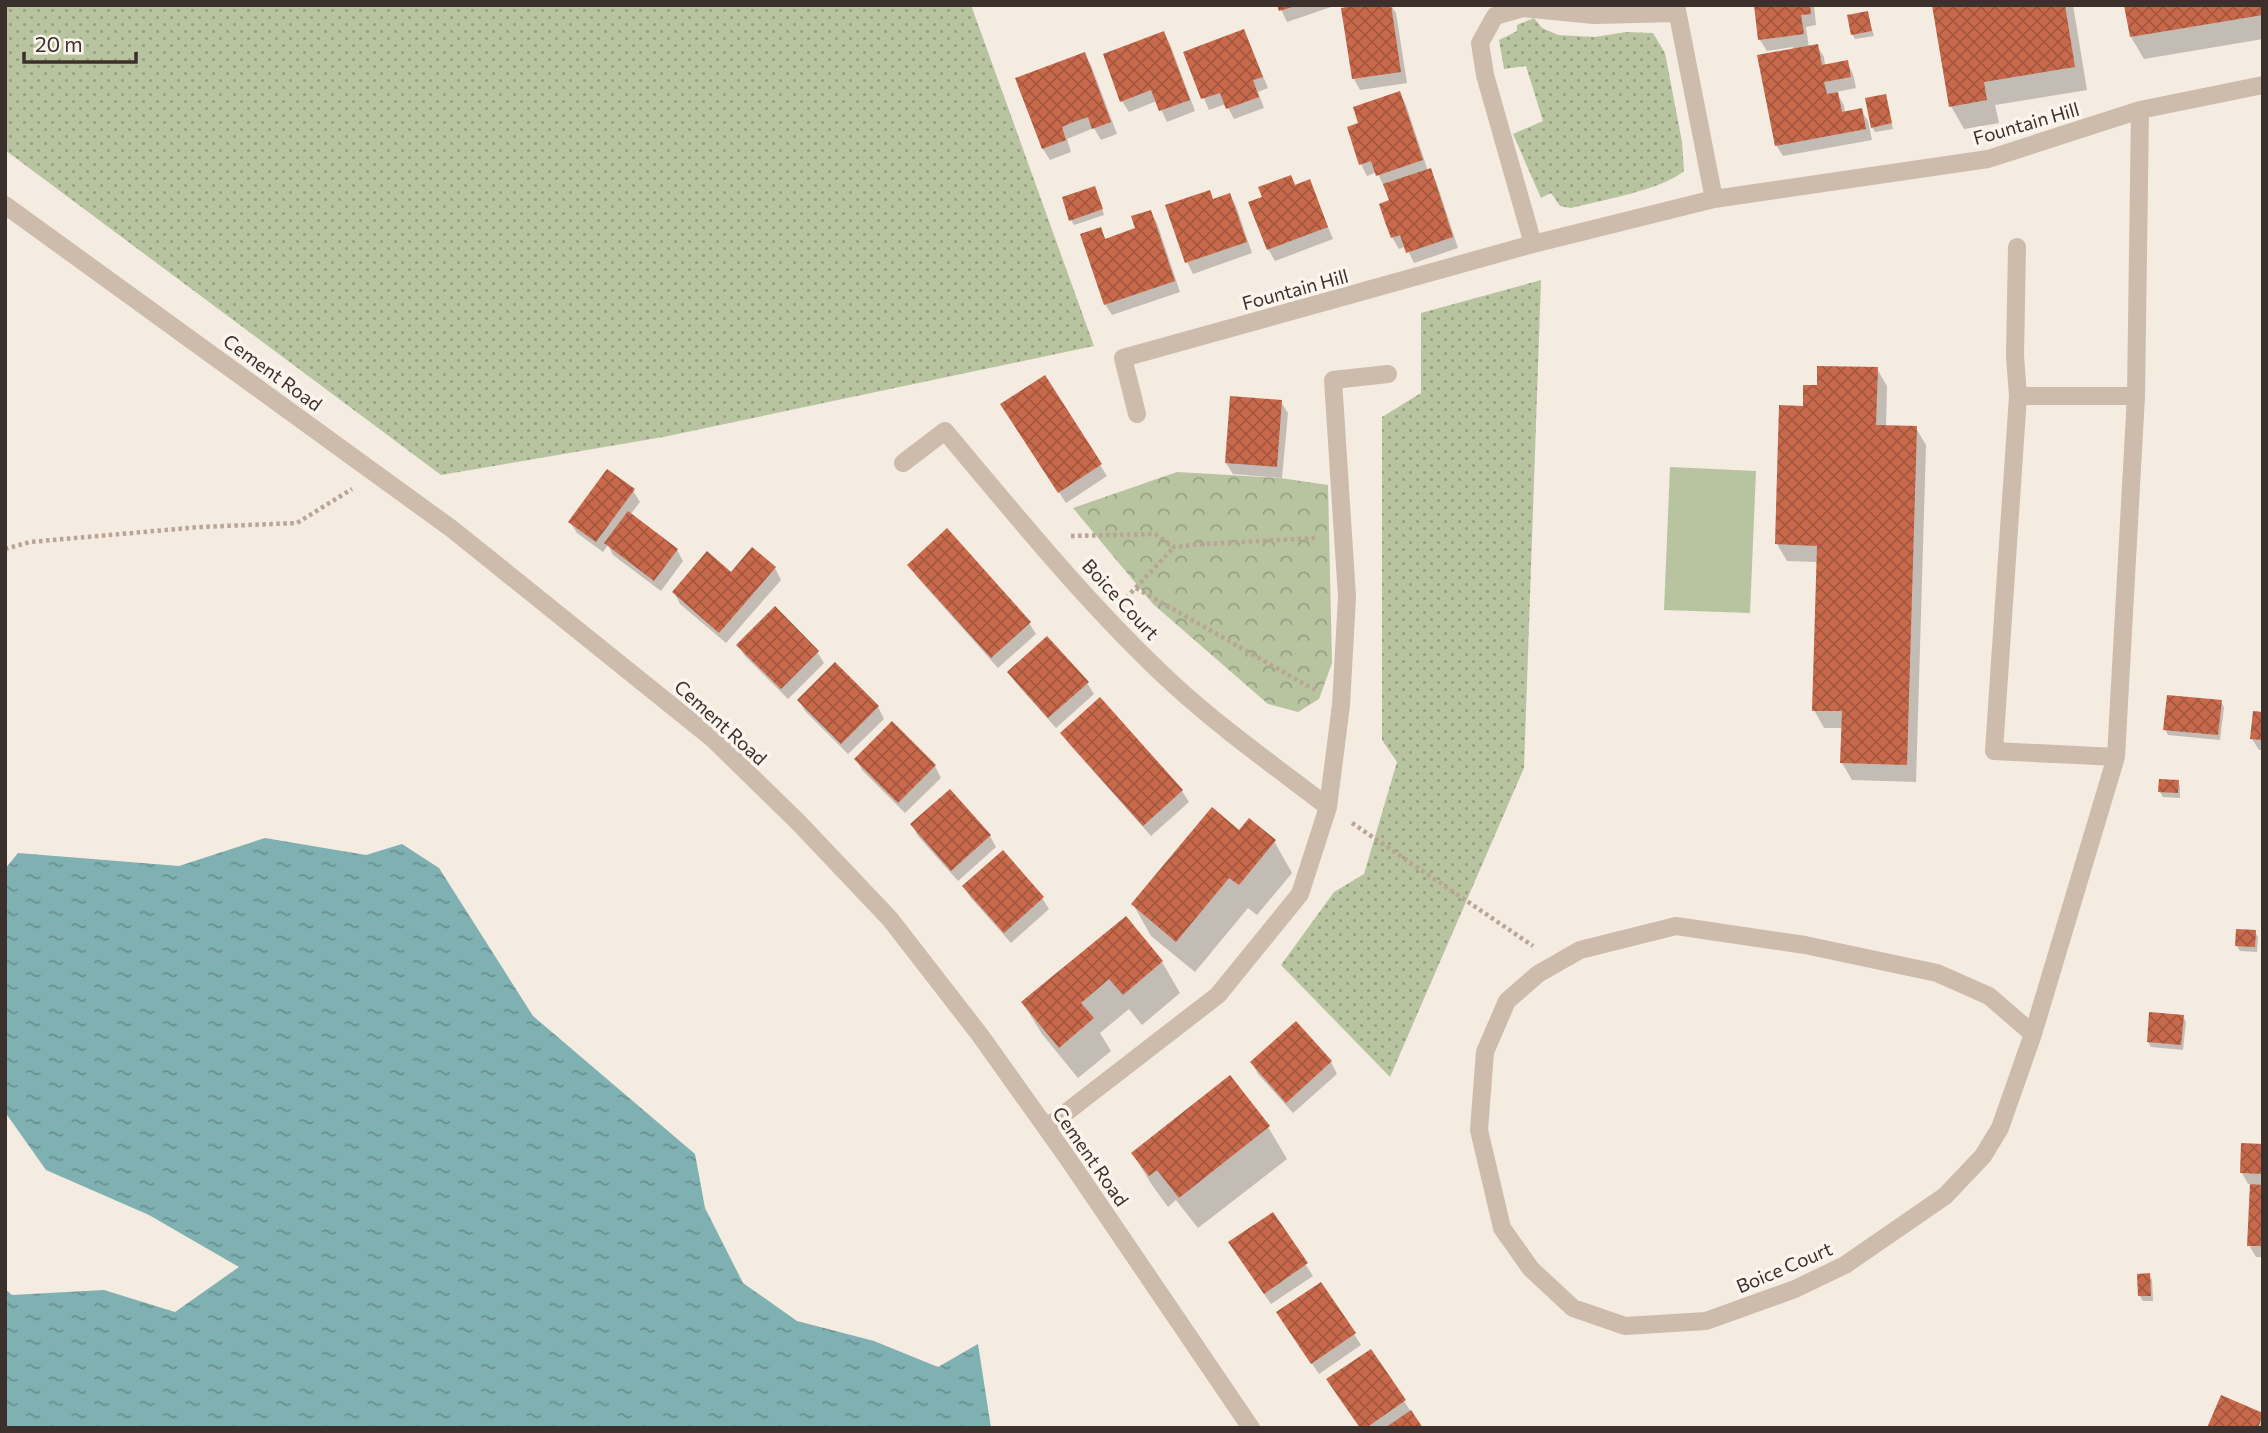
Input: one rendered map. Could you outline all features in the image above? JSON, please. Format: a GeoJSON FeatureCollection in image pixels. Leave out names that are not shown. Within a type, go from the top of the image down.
{"type":"FeatureCollection","features":[{"type":"Feature","properties":{"kind":"street"},"geometry":{"type":"LineString","coordinates":[[1533,244],[1483,64],[1480,43],[1495,16],[1522,8],[1594,15],[1676,9],[1714,199]]}},
{"type":"Feature","properties":{"kind":"street","name":"Fountain Hill"},"geometry":{"type":"LineString","coordinates":[[1137,414],[1123,358],[1533,244],[1714,199],[1988,159],[2140,110],[2263,85]]}},
{"type":"Feature","properties":{"kind":"street","name":"Boice Court"},"geometry":{"type":"LineString","coordinates":[[2034,1034],[1989,996],[1937,973],[1805,945],[1676,926],[1580,950],[1538,974],[1507,1001],[1485,1052],[1479,1130],[1502,1228],[1531,1269],[1573,1308],[1625,1326],[1706,1321],[1795,1290],[1845,1265],[1945,1196],[1983,1156],[2000,1128],[2034,1034],[2116,757],[2136,396],[2140,110]]}},
{"type":"Feature","properties":{"kind":"street","name":"Cement Road"},"geometry":{"type":"LineString","coordinates":[[5,205],[452,529],[723,748],[890,919],[980,1035],[1046,1128],[1251,1428]]}},
{"type":"Feature","properties":{"kind":"street"},"geometry":{"type":"LineString","coordinates":[[2017,247],[2015,356],[2018,397],[1994,751],[2116,757]]}},
{"type":"Feature","properties":{"kind":"street"},"geometry":{"type":"LineString","coordinates":[[1046,1128],[1218,995],[1300,894],[1328,807],[1340,705],[1347,597],[1334,380],[1388,374]]}},
{"type":"Feature","properties":{"kind":"street"},"geometry":{"type":"LineString","coordinates":[[2018,397],[2136,396]]}},
{"type":"Feature","properties":{"kind":"street","name":"Boice Court"},"geometry":{"type":"LineString","coordinates":[[903,463],[945,431],[1035,538],[1107,617],[1174,684],[1240,741],[1328,807]]}},
{"type":"Feature","properties":{"kind":"path"},"geometry":{"type":"LineString","coordinates":[[5,549],[30,541],[200,527],[297,523],[376,473]]}},
{"type":"Feature","properties":{"kind":"path"},"geometry":{"type":"LineString","coordinates":[[1035,538],[1155,534],[1174,547],[1344,537]]}},
{"type":"Feature","properties":{"kind":"path"},"geometry":{"type":"LineString","coordinates":[[1107,617],[1174,547]]}},
{"type":"Feature","properties":{"kind":"path"},"geometry":{"type":"LineString","coordinates":[[1136,588],[1340,705]]}},
{"type":"Feature","properties":{"kind":"path"},"geometry":{"type":"LineString","coordinates":[[1328,807],[1558,963]]}},
{"type":"Feature","properties":{"kind":"green space"},"geometry":{"type":"Polygon","coordinates":[[[5,5],[971,5],[1094,346],[663,437],[441,475],[5,150],[5,5]]]}},
{"type":"Feature","properties":{"kind":"green space"},"geometry":{"type":"Polygon","coordinates":[[[1534,18],[1542,28],[1558,35],[1595,37],[1626,32],[1653,33],[1665,53],[1682,142],[1684,171],[1646,189],[1571,208],[1560,206],[1551,193],[1541,198],[1513,134],[1543,121],[1526,66],[1504,69],[1499,40],[1517,31],[1517,25],[1534,18]]]}},
{"type":"Feature","properties":{"kind":"green space"},"geometry":{"type":"Polygon","coordinates":[[[1541,280],[1524,768],[1390,1077],[1281,965],[1334,892],[1364,874],[1397,762],[1382,740],[1382,417],[1421,393],[1421,313],[1541,280]]]}},
{"type":"Feature","properties":{"kind":"green space"},"geometry":{"type":"Polygon","coordinates":[[[1670,467],[1756,471],[1750,613],[1664,610],[1670,467]]]}},
{"type":"Feature","properties":{"kind":"green space"},"geometry":{"type":"Polygon","coordinates":[[[1177,472],[1280,478],[1328,485],[1332,663],[1319,699],[1298,712],[1268,704],[1153,604],[1073,508],[1177,472]]]}},
{"type":"Feature","properties":{"kind":"water"},"geometry":{"type":"Polygon","coordinates":[[[265,838],[366,855],[402,844],[439,868],[533,1016],[695,1154],[705,1208],[743,1283],[797,1321],[874,1341],[938,1367],[978,1344],[991,1428],[5,1428],[5,1289],[12,1295],[104,1290],[175,1312],[239,1267],[149,1215],[46,1170],[5,1112],[5,869],[18,853],[179,866],[265,838]]]}},
{"type":"Feature","properties":{"kind":"building"},"geometry":{"type":"Polygon","coordinates":[[[1277,5],[1296,5],[1296,6],[1279,11],[1277,5]]]}},
{"type":"Feature","properties":{"kind":"building"},"geometry":{"type":"Polygon","coordinates":[[[1391,5],[1401,72],[1352,79],[1341,8],[1391,5]]]}},
{"type":"Feature","properties":{"kind":"building"},"geometry":{"type":"Polygon","coordinates":[[[1754,5],[1810,5],[1811,14],[1801,15],[1804,34],[1758,40],[1754,5]]]}},
{"type":"Feature","properties":{"kind":"building"},"geometry":{"type":"Polygon","coordinates":[[[1932,5],[2065,5],[2075,67],[1984,82],[1987,100],[1949,107],[1932,5]]]}},
{"type":"Feature","properties":{"kind":"building"},"geometry":{"type":"Polygon","coordinates":[[[2124,5],[2263,5],[2263,15],[2130,37],[2124,5]]]}},
{"type":"Feature","properties":{"kind":"building"},"geometry":{"type":"Polygon","coordinates":[[[1868,11],[1872,31],[1851,35],[1847,15],[1868,11]]]}},
{"type":"Feature","properties":{"kind":"building"},"geometry":{"type":"Polygon","coordinates":[[[1244,29],[1263,77],[1253,80],[1259,97],[1226,109],[1220,93],[1201,99],[1183,52],[1244,29]]]}},
{"type":"Feature","properties":{"kind":"building"},"geometry":{"type":"Polygon","coordinates":[[[1164,31],[1190,100],[1159,111],[1151,90],[1120,102],[1103,54],[1164,31]]]}},
{"type":"Feature","properties":{"kind":"building"},"geometry":{"type":"Polygon","coordinates":[[[1818,44],[1822,65],[1848,60],[1851,77],[1824,82],[1827,94],[1838,92],[1842,112],[1862,108],[1866,129],[1775,146],[1757,55],[1818,44]]]}},
{"type":"Feature","properties":{"kind":"building"},"geometry":{"type":"Polygon","coordinates":[[[1085,52],[1111,122],[1092,129],[1088,117],[1071,123],[1062,127],[1066,140],[1042,149],[1015,78],[1085,52]]]}},
{"type":"Feature","properties":{"kind":"building"},"geometry":{"type":"Polygon","coordinates":[[[1400,91],[1423,160],[1376,176],[1371,161],[1359,165],[1347,127],[1358,123],[1353,107],[1400,91]]]}},
{"type":"Feature","properties":{"kind":"building"},"geometry":{"type":"Polygon","coordinates":[[[1886,94],[1892,123],[1871,128],[1865,98],[1886,94]]]}},
{"type":"Feature","properties":{"kind":"building"},"geometry":{"type":"Polygon","coordinates":[[[1431,168],[1453,237],[1406,253],[1400,235],[1391,238],[1379,204],[1389,200],[1383,184],[1431,168]]]}},
{"type":"Feature","properties":{"kind":"building"},"geometry":{"type":"Polygon","coordinates":[[[1291,175],[1295,185],[1310,179],[1328,227],[1267,250],[1248,202],[1262,197],[1258,187],[1291,175]]]}},
{"type":"Feature","properties":{"kind":"building"},"geometry":{"type":"Polygon","coordinates":[[[1095,186],[1103,209],[1069,221],[1062,197],[1095,186]]]}},
{"type":"Feature","properties":{"kind":"building"},"geometry":{"type":"Polygon","coordinates":[[[1210,190],[1213,199],[1230,193],[1247,242],[1185,263],[1165,205],[1210,190]]]}},
{"type":"Feature","properties":{"kind":"building"},"geometry":{"type":"Polygon","coordinates":[[[1151,210],[1175,281],[1104,305],[1080,234],[1101,227],[1105,239],[1135,228],[1131,216],[1151,210]]]}},
{"type":"Feature","properties":{"kind":"building"},"geometry":{"type":"Polygon","coordinates":[[[1817,366],[1878,367],[1876,425],[1917,426],[1907,765],[1840,763],[1842,711],[1812,711],[1817,546],[1775,544],[1779,405],[1803,406],[1803,385],[1817,385],[1817,366]]]}},
{"type":"Feature","properties":{"kind":"building"},"geometry":{"type":"Polygon","coordinates":[[[1045,375],[1102,464],[1058,493],[1000,404],[1045,375]]]}},
{"type":"Feature","properties":{"kind":"building"},"geometry":{"type":"Polygon","coordinates":[[[1230,396],[1282,400],[1277,467],[1225,463],[1230,396]]]}},
{"type":"Feature","properties":{"kind":"building"},"geometry":{"type":"Polygon","coordinates":[[[607,469],[635,489],[596,542],[568,522],[607,469]]]}},
{"type":"Feature","properties":{"kind":"building"},"geometry":{"type":"Polygon","coordinates":[[[628,511],[678,549],[654,581],[604,543],[628,511]]]}},
{"type":"Feature","properties":{"kind":"building"},"geometry":{"type":"Polygon","coordinates":[[[947,528],[1031,622],[991,658],[907,565],[947,528]]]}},
{"type":"Feature","properties":{"kind":"building"},"geometry":{"type":"Polygon","coordinates":[[[752,547],[776,567],[719,633],[672,592],[707,551],[731,572],[752,547]]]}},
{"type":"Feature","properties":{"kind":"building"},"geometry":{"type":"Polygon","coordinates":[[[775,606],[819,651],[781,689],[736,645],[775,606]]]}},
{"type":"Feature","properties":{"kind":"building"},"geometry":{"type":"Polygon","coordinates":[[[1047,636],[1089,682],[1048,718],[1007,672],[1047,636]]]}},
{"type":"Feature","properties":{"kind":"building"},"geometry":{"type":"Polygon","coordinates":[[[835,662],[879,706],[841,744],[797,700],[835,662]]]}},
{"type":"Feature","properties":{"kind":"building"},"geometry":{"type":"Polygon","coordinates":[[[2167,695],[2222,700],[2218,735],[2163,730],[2167,695]]]}},
{"type":"Feature","properties":{"kind":"building"},"geometry":{"type":"Polygon","coordinates":[[[1100,697],[1183,790],[1143,826],[1060,733],[1100,697]]]}},
{"type":"Feature","properties":{"kind":"building"},"geometry":{"type":"Polygon","coordinates":[[[2253,711],[2263,712],[2263,740],[2250,739],[2253,711]]]}},
{"type":"Feature","properties":{"kind":"building"},"geometry":{"type":"Polygon","coordinates":[[[892,721],[936,765],[898,803],[854,759],[892,721]]]}},
{"type":"Feature","properties":{"kind":"building"},"geometry":{"type":"Polygon","coordinates":[[[2159,779],[2179,780],[2178,793],[2158,792],[2159,779]]]}},
{"type":"Feature","properties":{"kind":"building"},"geometry":{"type":"Polygon","coordinates":[[[950,789],[991,835],[951,871],[910,824],[950,789]]]}},
{"type":"Feature","properties":{"kind":"building"},"geometry":{"type":"Polygon","coordinates":[[[1212,807],[1239,830],[1249,818],[1276,840],[1239,885],[1229,878],[1176,942],[1131,904],[1212,807]]]}},
{"type":"Feature","properties":{"kind":"building"},"geometry":{"type":"Polygon","coordinates":[[[1003,850],[1044,897],[1004,933],[962,886],[1003,850]]]}},
{"type":"Feature","properties":{"kind":"building"},"geometry":{"type":"Polygon","coordinates":[[[1126,916],[1163,961],[1123,995],[1109,979],[1081,1003],[1094,1018],[1059,1048],[1021,1002],[1126,916]]]}},
{"type":"Feature","properties":{"kind":"building"},"geometry":{"type":"Polygon","coordinates":[[[2236,929],[2256,930],[2255,947],[2235,946],[2236,929]]]}},
{"type":"Feature","properties":{"kind":"building"},"geometry":{"type":"Polygon","coordinates":[[[2149,1012],[2184,1015],[2181,1045],[2147,1042],[2149,1012]]]}},
{"type":"Feature","properties":{"kind":"building"},"geometry":{"type":"Polygon","coordinates":[[[1296,1021],[1332,1061],[1286,1103],[1250,1062],[1296,1021]]]}},
{"type":"Feature","properties":{"kind":"building"},"geometry":{"type":"Polygon","coordinates":[[[1230,1075],[1270,1126],[1179,1198],[1157,1170],[1149,1176],[1131,1153],[1230,1075]]]}},
{"type":"Feature","properties":{"kind":"building"},"geometry":{"type":"Polygon","coordinates":[[[2241,1143],[2263,1144],[2263,1174],[2240,1173],[2241,1143]]]}},
{"type":"Feature","properties":{"kind":"building"},"geometry":{"type":"Polygon","coordinates":[[[2250,1184],[2263,1185],[2263,1246],[2247,1246],[2250,1184]]]}},
{"type":"Feature","properties":{"kind":"building"},"geometry":{"type":"Polygon","coordinates":[[[1273,1212],[1308,1263],[1264,1294],[1228,1242],[1273,1212]]]}},
{"type":"Feature","properties":{"kind":"building"},"geometry":{"type":"Polygon","coordinates":[[[2150,1273],[2151,1296],[2138,1296],[2137,1274],[2150,1273]]]}},
{"type":"Feature","properties":{"kind":"building"},"geometry":{"type":"Polygon","coordinates":[[[1321,1282],[1356,1333],[1311,1364],[1276,1312],[1321,1282]]]}},
{"type":"Feature","properties":{"kind":"building"},"geometry":{"type":"Polygon","coordinates":[[[1371,1349],[1406,1400],[1366,1428],[1360,1428],[1326,1379],[1371,1349]]]}},
{"type":"Feature","properties":{"kind":"building"},"geometry":{"type":"Polygon","coordinates":[[[2221,1395],[2263,1413],[2258,1428],[2207,1428],[2221,1395]]]}},
{"type":"Feature","properties":{"kind":"building"},"geometry":{"type":"Polygon","coordinates":[[[1411,1410],[1423,1428],[1385,1428],[1411,1410]]]}}]}
